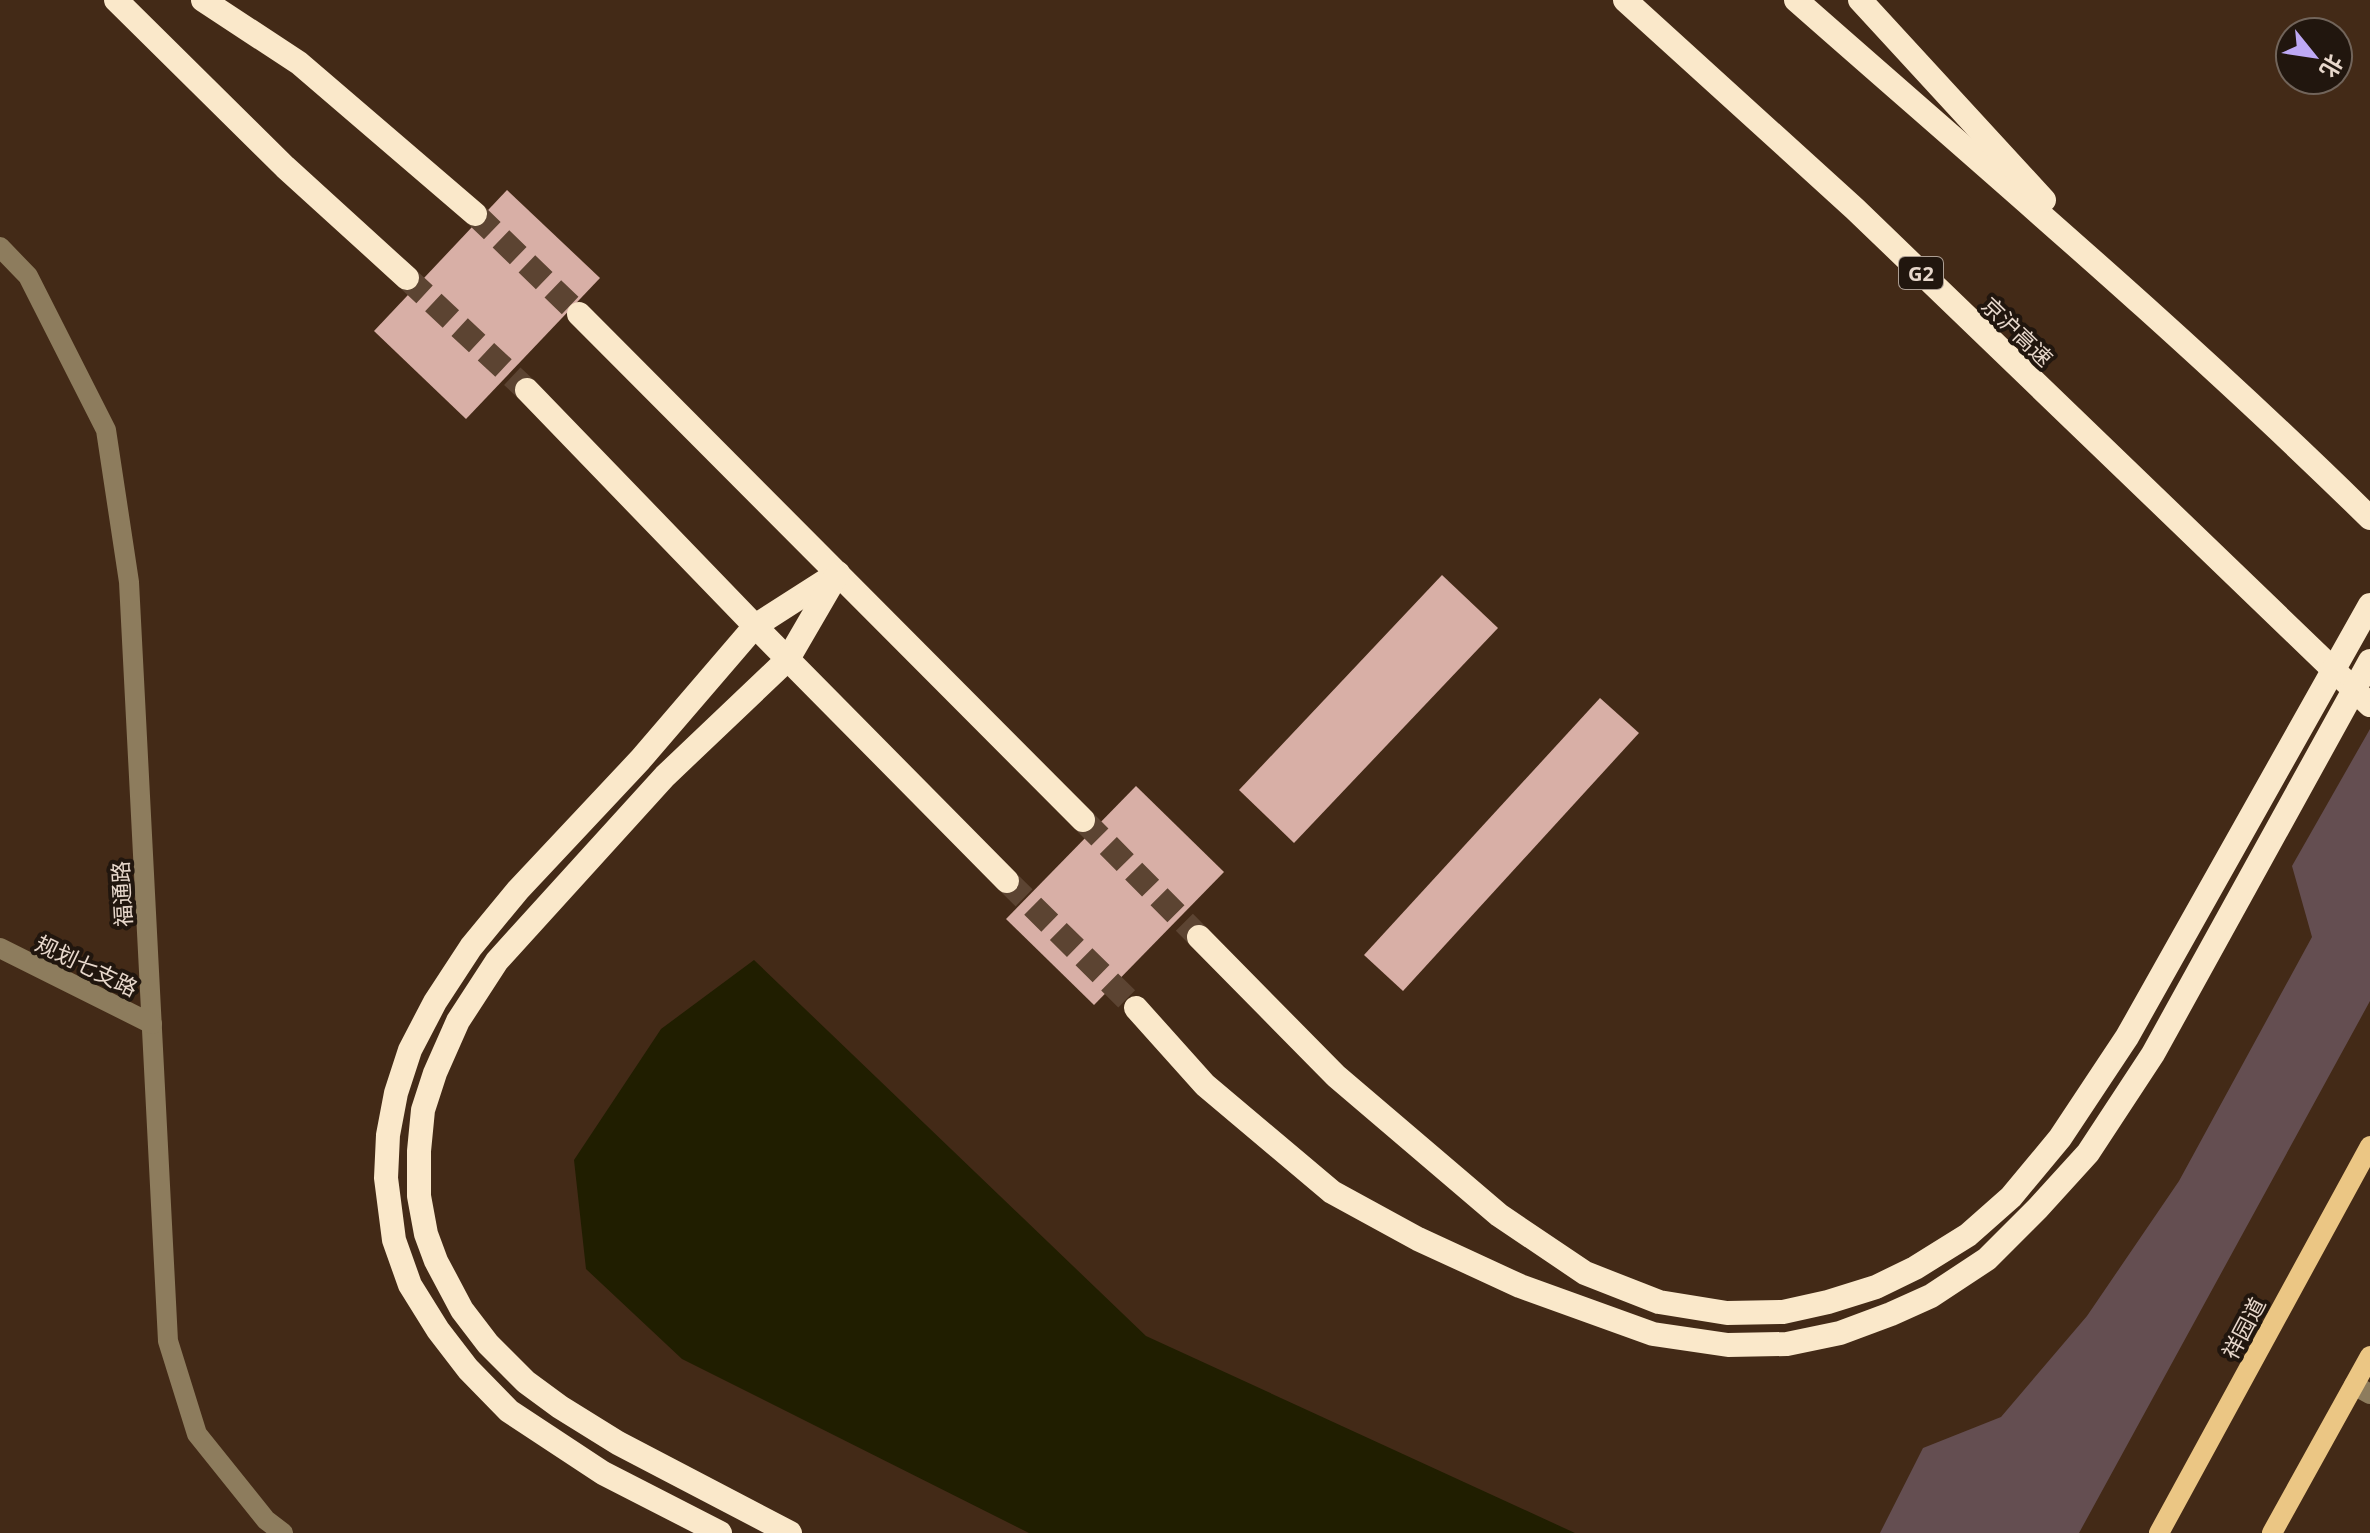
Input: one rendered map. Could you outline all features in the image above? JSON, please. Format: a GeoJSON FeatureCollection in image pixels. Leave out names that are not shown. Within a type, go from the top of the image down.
{"type":"FeatureCollection","features":[{"type":"Feature","properties":{"kind":"highway"},"geometry":{"type":"LineString","coordinates":[[116,0],[285,167],[407,278]]}},
{"type":"Feature","properties":{"kind":"highway"},"geometry":{"type":"LineString","coordinates":[[203,0],[299,63],[475,214]]}},
{"type":"Feature","properties":{"kind":"highway","name":"京沪高速"},"geometry":{"type":"LineString","coordinates":[[1625,0],[1855,209],[2370,705]]}},
{"type":"Feature","properties":{"kind":"highway"},"geometry":{"type":"LineString","coordinates":[[1796,0],[2133,296],[2284,433],[2370,518]]}},
{"type":"Feature","properties":{"kind":"highway"},"geometry":{"type":"LineString","coordinates":[[1860,0],[2133,296]]}},
{"type":"Feature","properties":{"kind":"highway"},"geometry":{"type":"LineString","coordinates":[[579,314],[1083,820]]}},
{"type":"Feature","properties":{"kind":"highway"},"geometry":{"type":"LineString","coordinates":[[527,390],[1007,881]]}},
{"type":"Feature","properties":{"kind":"highway"},"geometry":{"type":"LineString","coordinates":[[720,1533],[591,1466],[509,1411],[468,1369],[438,1330],[410,1285],[394,1240],[386,1178],[388,1135],[396,1093],[410,1050],[435,1002],[471,947],[518,890],[640,760],[755,626],[838,573]]}},
{"type":"Feature","properties":{"kind":"highway"},"geometry":{"type":"LineString","coordinates":[[790,1533],[618,1443],[560,1407],[526,1382],[488,1344],[462,1310],[436,1261],[426,1234],[419,1196],[419,1151],[423,1110],[431,1085],[458,1021],[497,961],[665,776],[788,659],[838,573]]}},
{"type":"Feature","properties":{"kind":"highway"},"geometry":{"type":"LineString","coordinates":[[1199,937],[1336,1076],[1499,1215],[1585,1273],[1659,1302],[1727,1313],[1783,1312],[1828,1302],[1876,1287],[1915,1268],[1968,1235],[2011,1197],[2060,1138],[2127,1037],[2370,605]]}},
{"type":"Feature","properties":{"kind":"highway"},"geometry":{"type":"LineString","coordinates":[[1136,1008],[1205,1085],[1332,1192],[1431,1245],[1520,1286],[1653,1334],[1728,1345],[1787,1344],[1840,1333],[1931,1296],[1987,1259],[2088,1153],[2153,1054],[2370,661]]}},
{"type":"Feature","properties":{"kind":"main road","name":"祥园道"},"geometry":{"type":"LineString","coordinates":[[2159,1533],[2370,1146]]}},
{"type":"Feature","properties":{"kind":"main road"},"geometry":{"type":"LineString","coordinates":[[2272,1533],[2362,1390],[2370,1356]]}},
{"type":"Feature","properties":{"kind":"street","name":"福通路"},"geometry":{"type":"LineString","coordinates":[[0,247],[28,276],[106,430],[129,582],[168,1341],[197,1434],[266,1520],[283,1533]]}},
{"type":"Feature","properties":{"kind":"street","name":"规划七支路"},"geometry":{"type":"LineString","coordinates":[[0,948],[152,1024]]}},
{"type":"Feature","properties":{"kind":"shaded area"},"geometry":{"type":"Polygon","coordinates":[[[2370,729],[2370,1001],[2079,1533],[1880,1533],[1923,1448],[2001,1417],[2087,1316],[2179,1181],[2312,937],[2292,866],[2370,729]]]}},
{"type":"Feature","properties":{"kind":"shaded area"},"geometry":{"type":"Polygon","coordinates":[[[754,960],[1146,1336],[1575,1533],[1029,1533],[682,1359],[586,1269],[574,1160],[661,1029],[754,960]]]}},
{"type":"Feature","properties":{"kind":"building"},"geometry":{"type":"Polygon","coordinates":[[[507,190],[600,278],[466,419],[374,331],[507,190]]]}},
{"type":"Feature","properties":{"kind":"building"},"geometry":{"type":"Polygon","coordinates":[[[1442,575],[1498,628],[1294,843],[1239,790],[1442,575]]]}},
{"type":"Feature","properties":{"kind":"building"},"geometry":{"type":"Polygon","coordinates":[[[1600,698],[1639,733],[1403,991],[1364,955],[1600,698]]]}},
{"type":"Feature","properties":{"kind":"building"},"geometry":{"type":"Polygon","coordinates":[[[1136,786],[1224,872],[1094,1005],[1006,919],[1136,786]]]}},
{"type":"Feature","properties":{"kind":"tunnel"},"geometry":{"type":"LineString","coordinates":[[475,214],[579,314]]}},
{"type":"Feature","properties":{"kind":"tunnel"},"geometry":{"type":"LineString","coordinates":[[407,278],[527,390]]}},
{"type":"Feature","properties":{"kind":"tunnel"},"geometry":{"type":"LineString","coordinates":[[1083,820],[1199,937]]}},
{"type":"Feature","properties":{"kind":"tunnel"},"geometry":{"type":"LineString","coordinates":[[1007,881],[1136,1008]]}}]}
